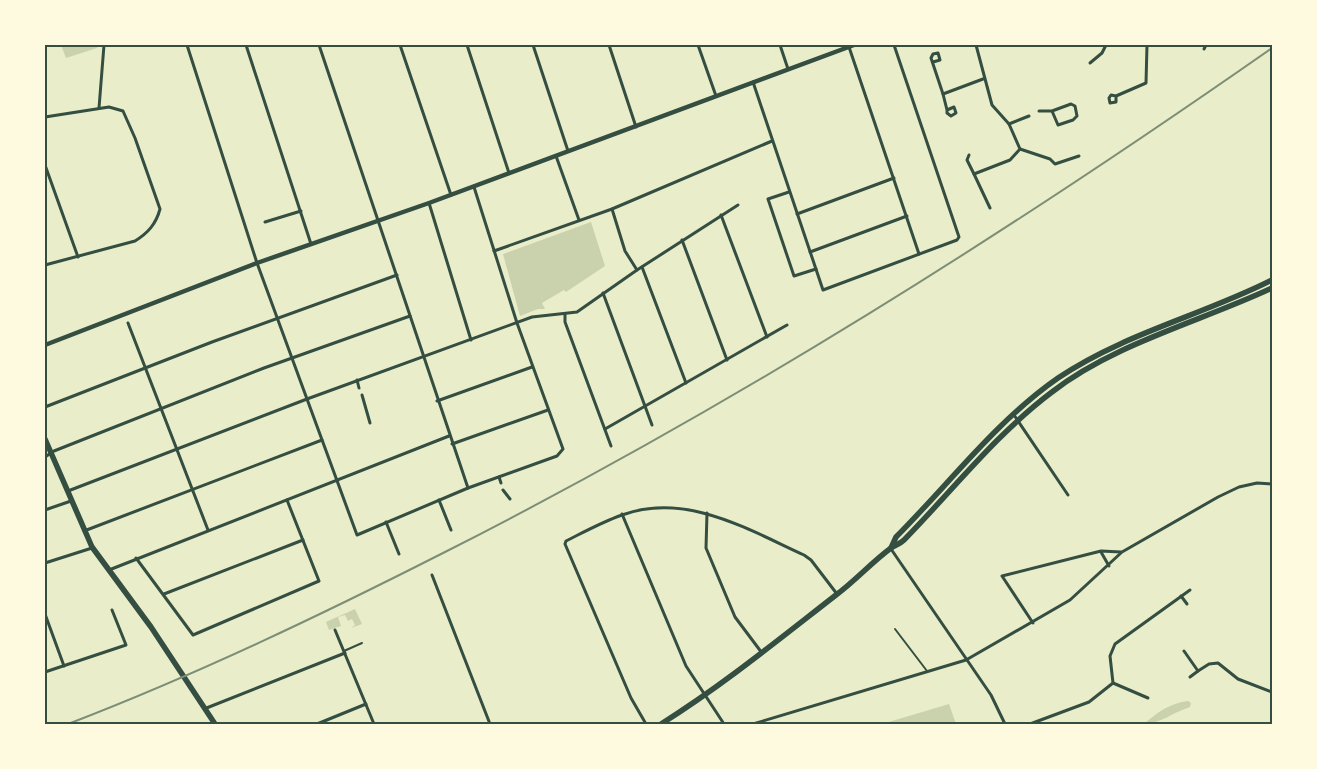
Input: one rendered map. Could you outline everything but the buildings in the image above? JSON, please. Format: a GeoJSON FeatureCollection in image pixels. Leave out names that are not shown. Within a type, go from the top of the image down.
{"type":"FeatureCollection","features":[{"type":"Feature","properties":{"kind":"main road"},"geometry":{"type":"LineString","coordinates":[[891,548],[896,537],[1014,415],[1059,377],[1095,356],[1272,280]]}},
{"type":"Feature","properties":{"kind":"main road"},"geometry":{"type":"LineString","coordinates":[[661,724],[706,696],[763,654],[891,548],[902,542],[956,483],[1052,391],[1096,364],[1272,288]]}},
{"type":"Feature","properties":{"kind":"main road"},"geometry":{"type":"LineString","coordinates":[[45,439],[83,531],[92,547],[151,627],[214,724]]}},
{"type":"Feature","properties":{"kind":"street"},"geometry":{"type":"LineString","coordinates":[[99,108],[104,45]]}},
{"type":"Feature","properties":{"kind":"street"},"geometry":{"type":"LineString","coordinates":[[187,45],[257,263],[357,535],[468,488],[562,453],[563,448],[532,367],[474,187]]}},
{"type":"Feature","properties":{"kind":"street"},"geometry":{"type":"LineString","coordinates":[[246,45],[311,244]]}},
{"type":"Feature","properties":{"kind":"street"},"geometry":{"type":"LineString","coordinates":[[320,45],[437,401],[468,488]]}},
{"type":"Feature","properties":{"kind":"street"},"geometry":{"type":"LineString","coordinates":[[400,45],[452,195]]}},
{"type":"Feature","properties":{"kind":"street"},"geometry":{"type":"LineString","coordinates":[[467,45],[509,173]]}},
{"type":"Feature","properties":{"kind":"street"},"geometry":{"type":"LineString","coordinates":[[533,45],[568,152]]}},
{"type":"Feature","properties":{"kind":"street"},"geometry":{"type":"LineString","coordinates":[[609,45],[636,126]]}},
{"type":"Feature","properties":{"kind":"street"},"geometry":{"type":"LineString","coordinates":[[698,45],[716,97]]}},
{"type":"Feature","properties":{"kind":"street"},"geometry":{"type":"LineString","coordinates":[[780,45],[788,70]]}},
{"type":"Feature","properties":{"kind":"street"},"geometry":{"type":"LineString","coordinates":[[753,82],[823,290],[957,240],[959,237],[894,45]]}},
{"type":"Feature","properties":{"kind":"street"},"geometry":{"type":"LineString","coordinates":[[976,45],[983,79],[992,105],[1009,124],[1020,149],[1050,159],[1055,164],[1079,156]]}},
{"type":"Feature","properties":{"kind":"street"},"geometry":{"type":"LineString","coordinates":[[1090,64],[1102,53],[1106,45]]}},
{"type":"Feature","properties":{"kind":"street"},"geometry":{"type":"LineString","coordinates":[[1116,96],[1146,83],[1148,45]]}},
{"type":"Feature","properties":{"kind":"street"},"geometry":{"type":"LineString","coordinates":[[45,345],[257,263],[474,187],[851,46],[919,254]]}},
{"type":"Feature","properties":{"kind":"street"},"geometry":{"type":"LineString","coordinates":[[933,62],[948,110]]}},
{"type":"Feature","properties":{"kind":"street"},"geometry":{"type":"LineString","coordinates":[[943,94],[983,79]]}},
{"type":"Feature","properties":{"kind":"street"},"geometry":{"type":"LineString","coordinates":[[1039,111],[1052,111],[1071,104],[1075,106],[1077,116],[1073,120],[1058,125],[1052,111]]}},
{"type":"Feature","properties":{"kind":"street"},"geometry":{"type":"LineString","coordinates":[[45,117],[99,108],[118,108],[126,115],[160,209],[153,225],[146,234],[136,241],[45,265]]}},
{"type":"Feature","properties":{"kind":"street"},"geometry":{"type":"LineString","coordinates":[[1009,124],[1029,116]]}},
{"type":"Feature","properties":{"kind":"street"},"geometry":{"type":"LineString","coordinates":[[494,251],[612,209],[772,141]]}},
{"type":"Feature","properties":{"kind":"street"},"geometry":{"type":"LineString","coordinates":[[974,174],[1010,160],[1020,149]]}},
{"type":"Feature","properties":{"kind":"street"},"geometry":{"type":"LineString","coordinates":[[969,155],[967,160],[990,208]]}},
{"type":"Feature","properties":{"kind":"street"},"geometry":{"type":"LineString","coordinates":[[556,156],[579,220]]}},
{"type":"Feature","properties":{"kind":"street"},"geometry":{"type":"LineString","coordinates":[[45,165],[78,257]]}},
{"type":"Feature","properties":{"kind":"street"},"geometry":{"type":"LineString","coordinates":[[797,214],[894,178]]}},
{"type":"Feature","properties":{"kind":"street"},"geometry":{"type":"LineString","coordinates":[[789,192],[768,199],[782,242],[794,276],[816,269]]}},
{"type":"Feature","properties":{"kind":"street"},"geometry":{"type":"LineString","coordinates":[[429,203],[471,340]]}},
{"type":"Feature","properties":{"kind":"street"},"geometry":{"type":"LineString","coordinates":[[67,491],[357,380],[424,358],[517,323],[542,315],[565,315],[578,312],[637,270],[738,205]]}},
{"type":"Feature","properties":{"kind":"street"},"geometry":{"type":"LineString","coordinates":[[612,209],[625,251],[637,270]]}},
{"type":"Feature","properties":{"kind":"street"},"geometry":{"type":"LineString","coordinates":[[265,222],[300,211]]}},
{"type":"Feature","properties":{"kind":"street"},"geometry":{"type":"LineString","coordinates":[[721,215],[767,337]]}},
{"type":"Feature","properties":{"kind":"street"},"geometry":{"type":"LineString","coordinates":[[810,252],[907,216]]}},
{"type":"Feature","properties":{"kind":"street"},"geometry":{"type":"LineString","coordinates":[[682,240],[727,360]]}},
{"type":"Feature","properties":{"kind":"street"},"geometry":{"type":"LineString","coordinates":[[642,267],[686,383]]}},
{"type":"Feature","properties":{"kind":"street"},"geometry":{"type":"LineString","coordinates":[[45,407],[277,318],[397,275]]}},
{"type":"Feature","properties":{"kind":"street"},"geometry":{"type":"LineString","coordinates":[[603,294],[652,425]]}},
{"type":"Feature","properties":{"kind":"street"},"geometry":{"type":"LineString","coordinates":[[565,315],[565,322],[611,446]]}},
{"type":"Feature","properties":{"kind":"street"},"geometry":{"type":"LineString","coordinates":[[45,457],[160,409],[292,358],[410,316]]}},
{"type":"Feature","properties":{"kind":"street"},"geometry":{"type":"LineString","coordinates":[[128,323],[208,530]]}},
{"type":"Feature","properties":{"kind":"street"},"geometry":{"type":"LineString","coordinates":[[604,429],[787,325]]}},
{"type":"Feature","properties":{"kind":"street"},"geometry":{"type":"LineString","coordinates":[[437,401],[532,367]]}},
{"type":"Feature","properties":{"kind":"street"},"geometry":{"type":"LineString","coordinates":[[357,380],[359,388]]}},
{"type":"Feature","properties":{"kind":"street"},"geometry":{"type":"LineString","coordinates":[[362,395],[370,423]]}},
{"type":"Feature","properties":{"kind":"street"},"geometry":{"type":"LineString","coordinates":[[452,444],[548,410]]}},
{"type":"Feature","properties":{"kind":"street"},"geometry":{"type":"LineString","coordinates":[[1014,415],[1068,495]]}},
{"type":"Feature","properties":{"kind":"street"},"geometry":{"type":"LineString","coordinates":[[108,571],[136,558],[449,436]]}},
{"type":"Feature","properties":{"kind":"street"},"geometry":{"type":"LineString","coordinates":[[83,531],[322,440]]}},
{"type":"Feature","properties":{"kind":"street"},"geometry":{"type":"LineString","coordinates":[[499,477],[501,483]]}},
{"type":"Feature","properties":{"kind":"street"},"geometry":{"type":"LineString","coordinates":[[753,724],[966,660],[1070,600],[1122,552],[1239,486],[1257,483],[1272,484]]}},
{"type":"Feature","properties":{"kind":"street"},"geometry":{"type":"LineString","coordinates":[[504,490],[510,499]]}},
{"type":"Feature","properties":{"kind":"street"},"geometry":{"type":"LineString","coordinates":[[136,558],[193,635],[319,581],[286,500]]}},
{"type":"Feature","properties":{"kind":"street"},"geometry":{"type":"LineString","coordinates":[[439,500],[450,530]]}},
{"type":"Feature","properties":{"kind":"street"},"geometry":{"type":"LineString","coordinates":[[45,510],[71,501]]}},
{"type":"Feature","properties":{"kind":"street"},"geometry":{"type":"LineString","coordinates":[[646,724],[631,698],[565,544],[566,541],[622,514],[660,507],[676,507],[707,513],[804,555],[811,560],[837,594]]}},
{"type":"Feature","properties":{"kind":"street"},"geometry":{"type":"LineString","coordinates":[[707,513],[706,548],[735,618],[763,654]]}},
{"type":"Feature","properties":{"kind":"street"},"geometry":{"type":"LineString","coordinates":[[622,514],[686,666],[724,724]]}},
{"type":"Feature","properties":{"kind":"street"},"geometry":{"type":"LineString","coordinates":[[386,522],[399,554]]}},
{"type":"Feature","properties":{"kind":"street"},"geometry":{"type":"LineString","coordinates":[[164,594],[302,540]]}},
{"type":"Feature","properties":{"kind":"street"},"geometry":{"type":"LineString","coordinates":[[45,563],[92,547]]}},
{"type":"Feature","properties":{"kind":"street"},"geometry":{"type":"LineString","coordinates":[[891,548],[990,695],[1005,724]]}},
{"type":"Feature","properties":{"kind":"street"},"geometry":{"type":"LineString","coordinates":[[1033,623],[1002,576],[1101,552],[1122,552]]}},
{"type":"Feature","properties":{"kind":"street"},"geometry":{"type":"LineString","coordinates":[[1101,552],[1109,566]]}},
{"type":"Feature","properties":{"kind":"street"},"geometry":{"type":"LineString","coordinates":[[432,575],[490,724]]}},
{"type":"Feature","properties":{"kind":"street"},"geometry":{"type":"LineString","coordinates":[[1113,683],[1110,656],[1116,644],[1190,590]]}},
{"type":"Feature","properties":{"kind":"street"},"geometry":{"type":"LineString","coordinates":[[1181,596],[1187,604]]}},
{"type":"Feature","properties":{"kind":"street"},"geometry":{"type":"LineString","coordinates":[[45,672],[126,645],[112,610]]}},
{"type":"Feature","properties":{"kind":"street"},"geometry":{"type":"LineString","coordinates":[[45,614],[64,666]]}},
{"type":"Feature","properties":{"kind":"street"},"geometry":{"type":"LineString","coordinates":[[336,630],[374,724]]}},
{"type":"Feature","properties":{"kind":"street"},"geometry":{"type":"LineString","coordinates":[[1184,651],[1198,671]]}},
{"type":"Feature","properties":{"kind":"street"},"geometry":{"type":"LineString","coordinates":[[204,709],[344,652]]}},
{"type":"Feature","properties":{"kind":"street"},"geometry":{"type":"LineString","coordinates":[[1190,677],[1209,664],[1218,663],[1238,679],[1272,692]]}},
{"type":"Feature","properties":{"kind":"street"},"geometry":{"type":"LineString","coordinates":[[1113,683],[1148,698]]}},
{"type":"Feature","properties":{"kind":"street"},"geometry":{"type":"LineString","coordinates":[[1030,724],[1089,702],[1113,683]]}},
{"type":"Feature","properties":{"kind":"street"},"geometry":{"type":"LineString","coordinates":[[317,724],[366,704]]}},
{"type":"Feature","properties":{"kind":"lane"},"geometry":{"type":"LineString","coordinates":[[895,629],[927,671]]}},
{"type":"Feature","properties":{"kind":"lane"},"geometry":{"type":"LineString","coordinates":[[344,652],[362,643]]}},
{"type":"Feature","properties":{"kind":"green space"},"geometry":{"type":"Polygon","coordinates":[[[61,45],[98,45],[97,48],[66,58],[61,45]]]}},
{"type":"Feature","properties":{"kind":"green space"},"geometry":{"type":"Polygon","coordinates":[[[591,222],[605,266],[566,292],[564,290],[542,303],[545,309],[538,309],[520,316],[503,254],[591,222]]]}},
{"type":"Feature","properties":{"kind":"green space"},"geometry":{"type":"Polygon","coordinates":[[[355,609],[362,624],[351,628],[355,625],[352,619],[348,621],[345,615],[338,617],[341,626],[329,630],[326,622],[355,609]]]}},
{"type":"Feature","properties":{"kind":"green space"},"geometry":{"type":"Polygon","coordinates":[[[1188,701],[1191,703],[1190,707],[1161,720],[1144,724],[1164,709],[1188,701]]]}},
{"type":"Feature","properties":{"kind":"green space"},"geometry":{"type":"Polygon","coordinates":[[[949,704],[956,724],[882,724],[949,704]]]}},
{"type":"Feature","properties":{"kind":"railway"},"geometry":{"type":"LineString","coordinates":[[68,724],[165,685],[354,598],[554,495],[660,437],[868,314],[970,250],[1072,184],[1272,48]]}}]}
